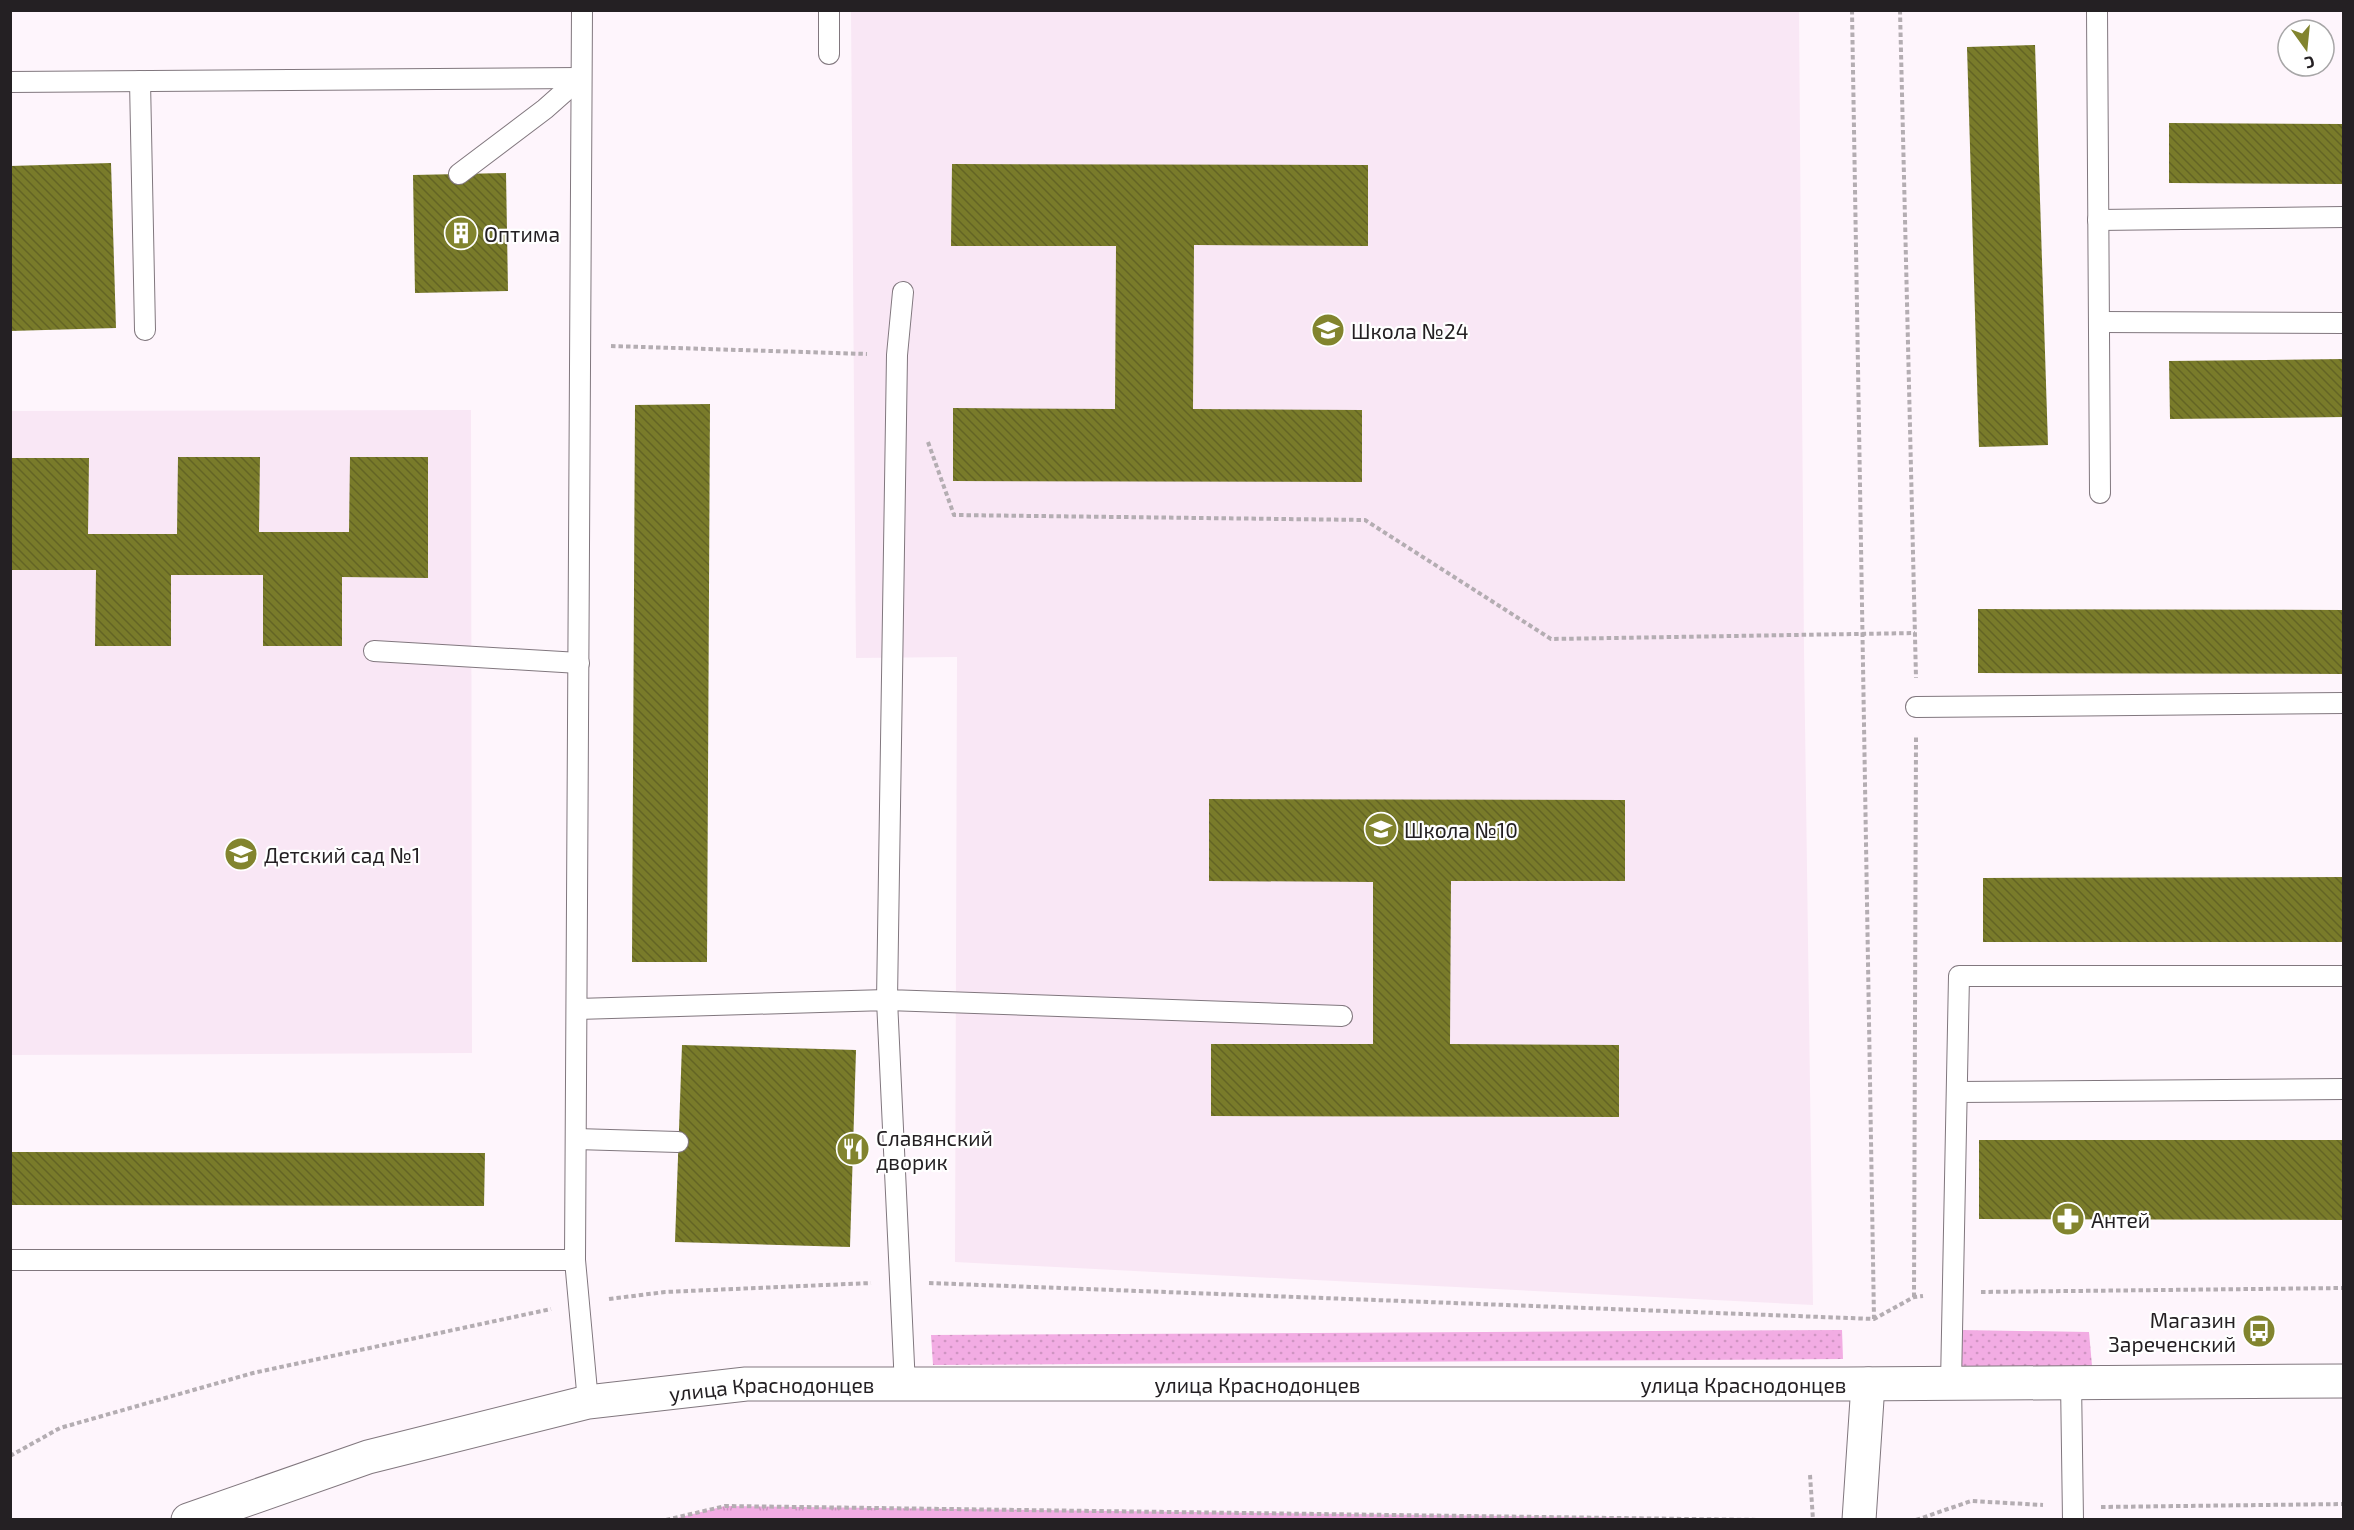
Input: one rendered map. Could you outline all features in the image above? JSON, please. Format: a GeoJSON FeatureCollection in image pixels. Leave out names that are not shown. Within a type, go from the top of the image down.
{"type":"FeatureCollection","features":[{"type":"Feature","properties":{"kind":"main road","name":"улица Краснодонцев"},"geometry":{"type":"LineString","coordinates":[[188,1520],[368,1457],[588,1402],[746,1384],[905,1386],[2343,1381]]}},
{"type":"Feature","properties":{"kind":"main road"},"geometry":{"type":"LineString","coordinates":[[1859,1520],[1868,1384]]}},
{"type":"Feature","properties":{"kind":"lane"},"geometry":{"type":"LineString","coordinates":[[582,10],[575,1260],[588,1402]]}},
{"type":"Feature","properties":{"kind":"lane"},"geometry":{"type":"LineString","coordinates":[[829,10],[829,54]]}},
{"type":"Feature","properties":{"kind":"lane"},"geometry":{"type":"LineString","coordinates":[[2097,10],[2100,493]]}},
{"type":"Feature","properties":{"kind":"lane"},"geometry":{"type":"LineString","coordinates":[[10,82],[580,78]]}},
{"type":"Feature","properties":{"kind":"lane"},"geometry":{"type":"LineString","coordinates":[[459,174],[545,110],[580,78]]}},
{"type":"Feature","properties":{"kind":"lane"},"geometry":{"type":"LineString","coordinates":[[140,81],[145,330]]}},
{"type":"Feature","properties":{"kind":"lane"},"geometry":{"type":"LineString","coordinates":[[2098,220],[2343,217]]}},
{"type":"Feature","properties":{"kind":"lane"},"geometry":{"type":"LineString","coordinates":[[903,292],[897,355],[887,1000],[898,1282],[905,1386]]}},
{"type":"Feature","properties":{"kind":"lane"},"geometry":{"type":"LineString","coordinates":[[2099,322],[2343,323]]}},
{"type":"Feature","properties":{"kind":"lane"},"geometry":{"type":"LineString","coordinates":[[374,651],[579,663]]}},
{"type":"Feature","properties":{"kind":"lane"},"geometry":{"type":"LineString","coordinates":[[1916,707],[2343,703]]}},
{"type":"Feature","properties":{"kind":"lane"},"geometry":{"type":"LineString","coordinates":[[1951,1383],[1959,976],[2343,976]]}},
{"type":"Feature","properties":{"kind":"lane"},"geometry":{"type":"LineString","coordinates":[[577,1009],[887,1000],[1342,1016]]}},
{"type":"Feature","properties":{"kind":"lane"},"geometry":{"type":"LineString","coordinates":[[1957,1092],[2343,1089]]}},
{"type":"Feature","properties":{"kind":"lane"},"geometry":{"type":"LineString","coordinates":[[576,1139],[678,1142]]}},
{"type":"Feature","properties":{"kind":"lane"},"geometry":{"type":"LineString","coordinates":[[10,1260],[575,1260]]}},
{"type":"Feature","properties":{"kind":"lane"},"geometry":{"type":"LineString","coordinates":[[2071,1381],[2074,1513]]}},
{"type":"Feature","properties":{"kind":"path"},"geometry":{"type":"LineString","coordinates":[[1852,10],[1874,1319]]}},
{"type":"Feature","properties":{"kind":"path"},"geometry":{"type":"LineString","coordinates":[[1900,10],[1916,707],[1914,1297]]}},
{"type":"Feature","properties":{"kind":"path"},"geometry":{"type":"LineString","coordinates":[[580,345],[897,355]]}},
{"type":"Feature","properties":{"kind":"path"},"geometry":{"type":"LineString","coordinates":[[927,440],[954,515],[1365,520],[1551,639],[1915,633]]}},
{"type":"Feature","properties":{"kind":"path"},"geometry":{"type":"LineString","coordinates":[[10,1456],[60,1428],[253,1373],[579,1303],[665,1292],[898,1282],[1874,1319],[1914,1297],[1953,1292],[2343,1288]]}},
{"type":"Feature","properties":{"kind":"path"},"geometry":{"type":"LineString","coordinates":[[1810,1475],[1813,1520]]}},
{"type":"Feature","properties":{"kind":"path"},"geometry":{"type":"LineString","coordinates":[[1916,1520],[1971,1501],[2074,1513],[2343,1504]]}},
{"type":"Feature","properties":{"kind":"path"},"geometry":{"type":"LineString","coordinates":[[666,1520],[725,1506],[1764,1520]]}},
{"type":"Feature","properties":{"kind":"shaded area"},"geometry":{"type":"Polygon","coordinates":[[[851,11],[1799,11],[1804,650],[1813,1305],[955,1262],[957,657],[856,658],[851,11]]]}},
{"type":"Feature","properties":{"kind":"shaded area","name":"Детский сад №1"},"geometry":{"type":"Polygon","coordinates":[[[471,410],[472,1053],[11,1055],[10,411],[471,410]]]}},
{"type":"Feature","properties":{"kind":"green space"},"geometry":{"type":"Polygon","coordinates":[[[1842,1330],[1843,1359],[933,1365],[931,1335],[1842,1330]]]}},
{"type":"Feature","properties":{"kind":"green space"},"geometry":{"type":"Polygon","coordinates":[[[1961,1330],[2089,1332],[2092,1366],[1960,1366],[1961,1330]]]}},
{"type":"Feature","properties":{"kind":"green space"},"geometry":{"type":"Polygon","coordinates":[[[725,1506],[1664,1518],[1667,1519],[673,1519],[725,1506]]]}},
{"type":"Feature","properties":{"kind":"building"},"geometry":{"type":"Polygon","coordinates":[[[2035,45],[2048,445],[1979,447],[1967,47],[2035,45]]]}},
{"type":"Feature","properties":{"kind":"building"},"geometry":{"type":"Polygon","coordinates":[[[2169,123],[2344,124],[2344,184],[2169,183],[2169,123]]]}},
{"type":"Feature","properties":{"kind":"building"},"geometry":{"type":"Polygon","coordinates":[[[111,163],[116,328],[10,331],[10,166],[111,163]]]}},
{"type":"Feature","properties":{"kind":"building"},"geometry":{"type":"Polygon","coordinates":[[[952,164],[1368,165],[1368,246],[1194,245],[1193,409],[1362,410],[1362,482],[953,481],[953,408],[1115,409],[1116,246],[951,246],[952,164]]]}},
{"type":"Feature","properties":{"kind":"building","name":"Оптима"},"geometry":{"type":"Polygon","coordinates":[[[506,173],[508,291],[415,293],[413,175],[506,173]]]}},
{"type":"Feature","properties":{"kind":"building"},"geometry":{"type":"Polygon","coordinates":[[[2344,359],[2344,417],[2170,419],[2169,361],[2344,359]]]}},
{"type":"Feature","properties":{"kind":"building"},"geometry":{"type":"Polygon","coordinates":[[[710,404],[707,962],[632,962],[635,405],[710,404]]]}},
{"type":"Feature","properties":{"kind":"building"},"geometry":{"type":"Polygon","coordinates":[[[178,457],[260,457],[259,532],[349,532],[350,457],[428,457],[428,578],[342,577],[342,646],[263,646],[263,575],[171,575],[171,646],[95,646],[96,570],[10,570],[10,458],[89,458],[88,534],[177,534],[178,457]]]}},
{"type":"Feature","properties":{"kind":"building"},"geometry":{"type":"Polygon","coordinates":[[[1978,609],[2344,610],[2344,674],[1978,673],[1978,609]]]}},
{"type":"Feature","properties":{"kind":"building"},"geometry":{"type":"Polygon","coordinates":[[[1209,799],[1625,800],[1625,881],[1451,881],[1450,1044],[1619,1045],[1619,1117],[1211,1116],[1211,1044],[1373,1044],[1373,882],[1209,881],[1209,799]]]}},
{"type":"Feature","properties":{"kind":"building"},"geometry":{"type":"Polygon","coordinates":[[[2344,877],[2344,942],[1983,942],[1983,878],[2344,877]]]}},
{"type":"Feature","properties":{"kind":"building"},"geometry":{"type":"Polygon","coordinates":[[[682,1045],[856,1050],[850,1247],[675,1242],[682,1045]]]}},
{"type":"Feature","properties":{"kind":"building"},"geometry":{"type":"Polygon","coordinates":[[[1979,1140],[2344,1140],[2344,1220],[1979,1219],[1979,1140]]]}},
{"type":"Feature","properties":{"kind":"building"},"geometry":{"type":"Polygon","coordinates":[[[10,1152],[485,1153],[484,1206],[10,1205],[10,1152]]]}},
{"type":"Feature","properties":{"kind":"place","name":"Оптима"},"geometry":{"type":"Point","coordinates":[461,233]}},
{"type":"Feature","properties":{"kind":"place","name":"Школа №24"},"geometry":{"type":"Point","coordinates":[1328,330]}},
{"type":"Feature","properties":{"kind":"place","name":"Школа №10"},"geometry":{"type":"Point","coordinates":[1381,829]}},
{"type":"Feature","properties":{"kind":"place","name":"Детский сад №1"},"geometry":{"type":"Point","coordinates":[241,854]}},
{"type":"Feature","properties":{"kind":"place","name":"Славянский дворик"},"geometry":{"type":"Point","coordinates":[853,1149]}},
{"type":"Feature","properties":{"kind":"place","name":"Антей"},"geometry":{"type":"Point","coordinates":[2068,1219]}},
{"type":"Feature","properties":{"kind":"place","name":"Магазин Зареченский"},"geometry":{"type":"Point","coordinates":[2259,1331]}}]}
